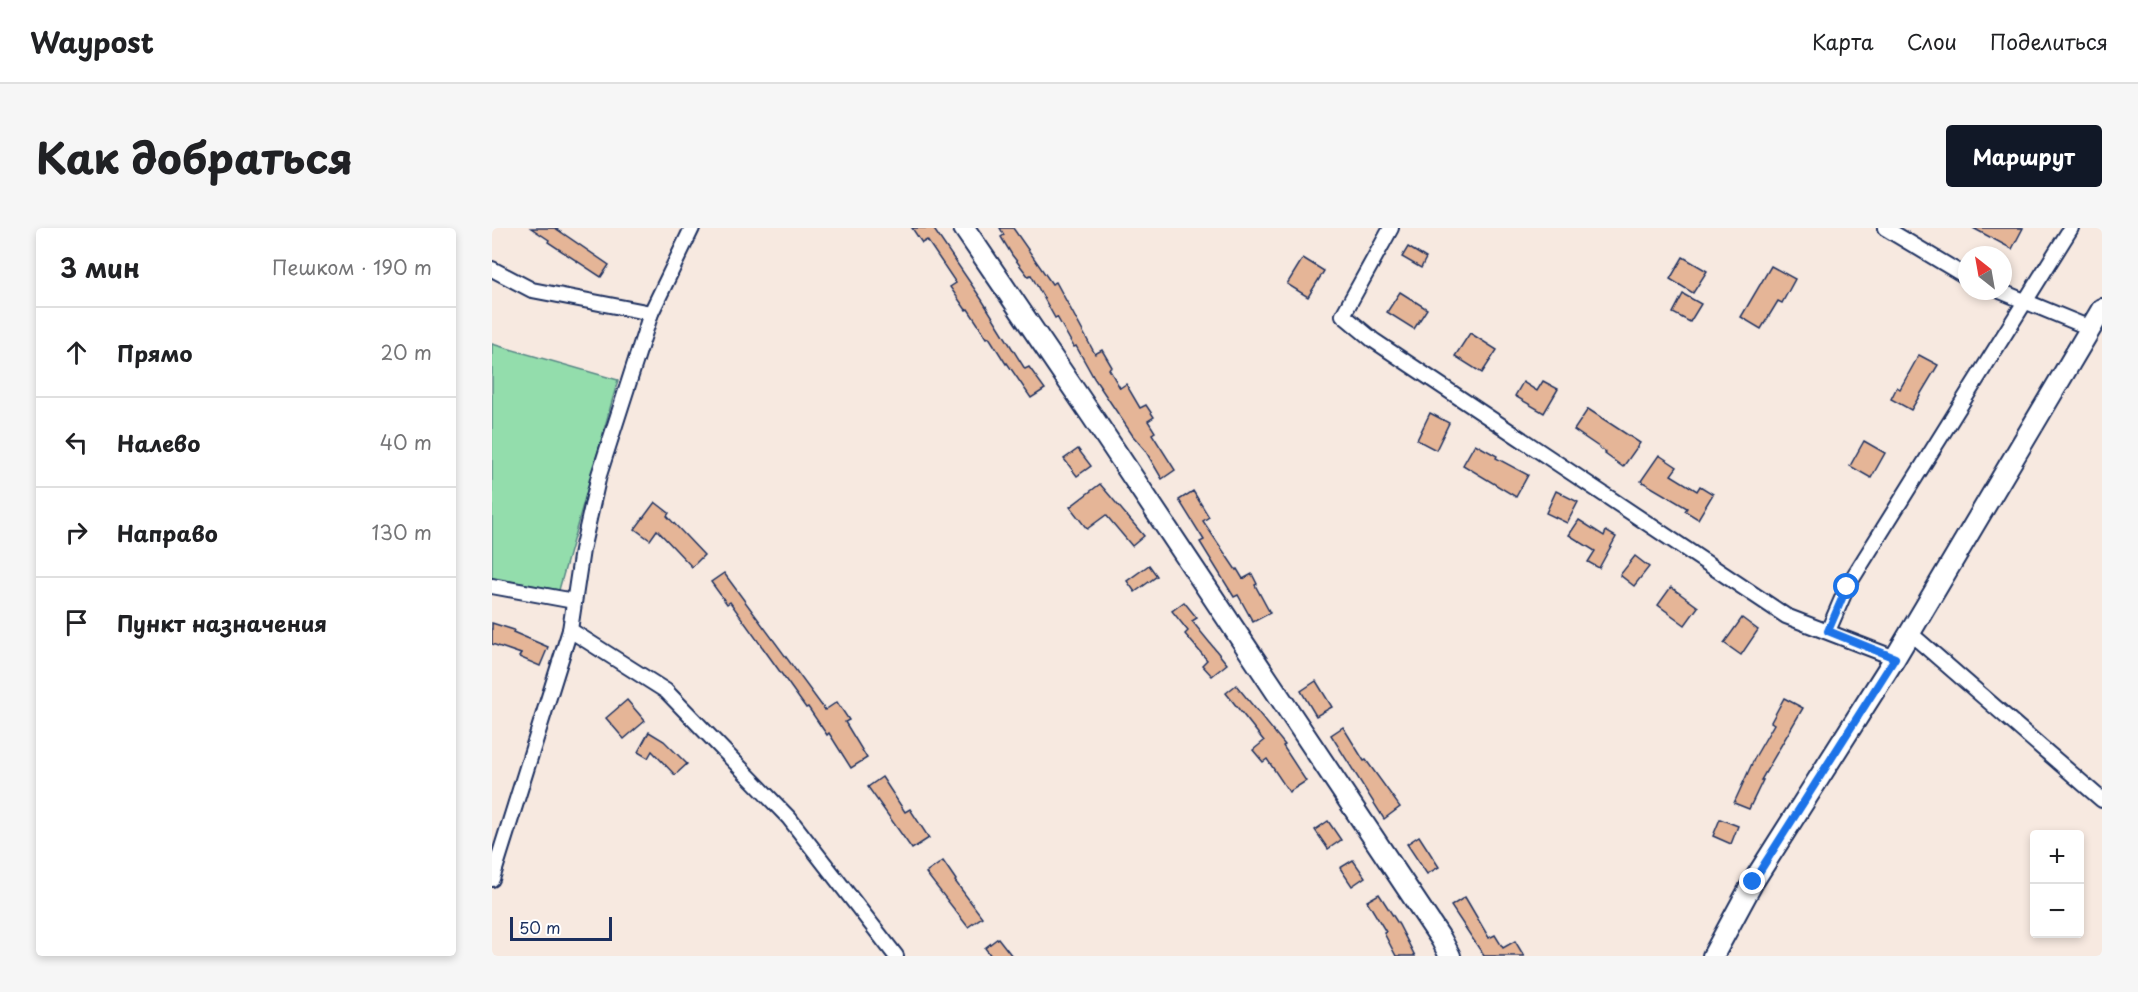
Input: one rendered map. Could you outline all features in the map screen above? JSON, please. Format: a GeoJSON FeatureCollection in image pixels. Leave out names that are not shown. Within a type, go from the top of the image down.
{"type":"FeatureCollection","features":[{"type":"Feature","properties":{"kind":"street"},"geometry":{"type":"LineString","coordinates":[[492,879],[570,630],[582,550],[599,475],[651,313],[692,228]]}},
{"type":"Feature","properties":{"kind":"street"},"geometry":{"type":"LineString","coordinates":[[964,228],[1435,929],[1450,956]]}},
{"type":"Feature","properties":{"kind":"street"},"geometry":{"type":"LineString","coordinates":[[1391,228],[1342,315],[1373,340],[1786,616],[1895,658]]}},
{"type":"Feature","properties":{"kind":"street"},"geometry":{"type":"LineString","coordinates":[[1885,228],[1958,272]]}},
{"type":"Feature","properties":{"kind":"street"},"geometry":{"type":"LineString","coordinates":[[1828,631],[1847,587],[2072,228]]}},
{"type":"Feature","properties":{"kind":"street"},"geometry":{"type":"LineString","coordinates":[[492,269],[532,290],[651,313]]}},
{"type":"Feature","properties":{"kind":"street"},"geometry":{"type":"LineString","coordinates":[[2012,296],[2090,328]]}},
{"type":"Feature","properties":{"kind":"street"},"geometry":{"type":"LineString","coordinates":[[1713,956],[1753,882],[1895,658],[2102,309]]}},
{"type":"Feature","properties":{"kind":"street"},"geometry":{"type":"LineString","coordinates":[[492,586],[574,600]]}},
{"type":"Feature","properties":{"kind":"street"},"geometry":{"type":"LineString","coordinates":[[570,630],[666,692],[789,818],[896,956]]}},
{"type":"Feature","properties":{"kind":"street"},"geometry":{"type":"LineString","coordinates":[[1910,633],[2102,800]]}},
{"type":"Feature","properties":{"kind":"green space"},"geometry":{"type":"Polygon","coordinates":[[[492,344],[618,380],[559,590],[492,578],[492,344]]]}},
{"type":"Feature","properties":{"kind":"building"},"geometry":{"type":"Polygon","coordinates":[[[531,228],[555,228],[609,265],[601,277],[531,228]]]}},
{"type":"Feature","properties":{"kind":"building"},"geometry":{"type":"Polygon","coordinates":[[[912,228],[933,228],[1025,369],[1029,367],[1045,389],[1031,398],[989,337],[987,338],[950,287],[956,283],[927,240],[922,243],[912,228]]]}},
{"type":"Feature","properties":{"kind":"building"},"geometry":{"type":"Polygon","coordinates":[[[1000,228],[1013,228],[1052,284],[1056,282],[1095,354],[1102,350],[1112,367],[1109,369],[1120,388],[1126,384],[1140,408],[1146,405],[1154,417],[1148,421],[1155,432],[1152,434],[1175,470],[1162,479],[1145,450],[1094,378],[1057,317],[1055,318],[1031,275],[1028,276],[1012,255],[1001,237],[1004,235],[1000,228]]]}},
{"type":"Feature","properties":{"kind":"building"},"geometry":{"type":"Polygon","coordinates":[[[1973,228],[2023,228],[2012,249],[2012,246],[2006,246],[1973,228]]]}},
{"type":"Feature","properties":{"kind":"building"},"geometry":{"type":"Polygon","coordinates":[[[1408,247],[1426,258],[1421,268],[1402,257],[1408,247]]]}},
{"type":"Feature","properties":{"kind":"building"},"geometry":{"type":"Polygon","coordinates":[[[1683,257],[1707,271],[1693,293],[1670,279],[1683,257]]]}},
{"type":"Feature","properties":{"kind":"building"},"geometry":{"type":"Polygon","coordinates":[[[1303,258],[1324,271],[1308,297],[1287,284],[1303,258]]]}},
{"type":"Feature","properties":{"kind":"building"},"geometry":{"type":"Polygon","coordinates":[[[1771,266],[1795,279],[1782,303],[1778,301],[1761,329],[1741,317],[1771,266]]]}},
{"type":"Feature","properties":{"kind":"building"},"geometry":{"type":"Polygon","coordinates":[[[1400,292],[1427,309],[1414,329],[1387,312],[1400,292]]]}},
{"type":"Feature","properties":{"kind":"building"},"geometry":{"type":"Polygon","coordinates":[[[1683,294],[1701,304],[1690,322],[1673,313],[1683,294]]]}},
{"type":"Feature","properties":{"kind":"building"},"geometry":{"type":"Polygon","coordinates":[[[1470,333],[1497,350],[1482,373],[1455,356],[1470,333]]]}},
{"type":"Feature","properties":{"kind":"building"},"geometry":{"type":"Polygon","coordinates":[[[1919,355],[1938,365],[1911,410],[1891,399],[1897,387],[1900,389],[1919,355]]]}},
{"type":"Feature","properties":{"kind":"building"},"geometry":{"type":"Polygon","coordinates":[[[1543,381],[1558,389],[1544,413],[1515,396],[1523,382],[1537,391],[1543,381]]]}},
{"type":"Feature","properties":{"kind":"building"},"geometry":{"type":"Polygon","coordinates":[[[1588,409],[1640,443],[1623,467],[1574,430],[1588,409]]]}},
{"type":"Feature","properties":{"kind":"building"},"geometry":{"type":"Polygon","coordinates":[[[1430,413],[1449,423],[1436,450],[1417,440],[1430,413]]]}},
{"type":"Feature","properties":{"kind":"building"},"geometry":{"type":"Polygon","coordinates":[[[1864,441],[1885,453],[1871,478],[1850,466],[1864,441]]]}},
{"type":"Feature","properties":{"kind":"building"},"geometry":{"type":"Polygon","coordinates":[[[1475,444],[1528,475],[1516,497],[1463,465],[1475,444]]]}},
{"type":"Feature","properties":{"kind":"building"},"geometry":{"type":"Polygon","coordinates":[[[1078,449],[1091,466],[1077,476],[1064,459],[1078,449]]]}},
{"type":"Feature","properties":{"kind":"building"},"geometry":{"type":"Polygon","coordinates":[[[1659,455],[1677,467],[1671,475],[1697,491],[1700,486],[1713,494],[1698,519],[1685,511],[1687,508],[1641,481],[1659,455]]]}},
{"type":"Feature","properties":{"kind":"building"},"geometry":{"type":"Polygon","coordinates":[[[1100,484],[1144,536],[1132,546],[1106,515],[1087,529],[1070,507],[1100,484]]]}},
{"type":"Feature","properties":{"kind":"building"},"geometry":{"type":"Polygon","coordinates":[[[1193,491],[1209,517],[1203,521],[1243,579],[1252,574],[1257,584],[1255,585],[1270,613],[1253,622],[1238,595],[1234,597],[1200,542],[1204,540],[1179,500],[1193,491]]]}},
{"type":"Feature","properties":{"kind":"building"},"geometry":{"type":"Polygon","coordinates":[[[1556,491],[1578,502],[1567,523],[1546,513],[1556,491]]]}},
{"type":"Feature","properties":{"kind":"building"},"geometry":{"type":"Polygon","coordinates":[[[655,502],[669,513],[667,516],[704,555],[692,567],[657,530],[650,540],[635,529],[655,502]]]}},
{"type":"Feature","properties":{"kind":"building"},"geometry":{"type":"Polygon","coordinates":[[[1579,520],[1604,536],[1606,531],[1616,537],[1599,568],[1588,562],[1595,551],[1569,535],[1579,520]]]}},
{"type":"Feature","properties":{"kind":"building"},"geometry":{"type":"Polygon","coordinates":[[[1635,556],[1649,567],[1634,586],[1620,575],[1635,556]]]}},
{"type":"Feature","properties":{"kind":"building"},"geometry":{"type":"Polygon","coordinates":[[[1149,565],[1157,576],[1135,592],[1127,581],[1149,565]]]}},
{"type":"Feature","properties":{"kind":"building"},"geometry":{"type":"Polygon","coordinates":[[[724,573],[825,710],[837,702],[849,720],[845,722],[867,758],[851,768],[829,733],[827,735],[730,602],[727,604],[711,582],[724,573]]]}},
{"type":"Feature","properties":{"kind":"building"},"geometry":{"type":"Polygon","coordinates":[[[1671,587],[1698,607],[1685,625],[1658,605],[1671,587]]]}},
{"type":"Feature","properties":{"kind":"building"},"geometry":{"type":"Polygon","coordinates":[[[1184,602],[1197,618],[1192,621],[1227,664],[1212,676],[1202,665],[1207,660],[1185,634],[1188,631],[1172,611],[1184,602]]]}},
{"type":"Feature","properties":{"kind":"building"},"geometry":{"type":"Polygon","coordinates":[[[1742,618],[1758,630],[1741,655],[1724,643],[1742,618]]]}},
{"type":"Feature","properties":{"kind":"building"},"geometry":{"type":"Polygon","coordinates":[[[492,623],[514,630],[513,632],[548,647],[540,666],[519,657],[521,654],[492,644],[492,623]]]}},
{"type":"Feature","properties":{"kind":"building"},"geometry":{"type":"Polygon","coordinates":[[[1316,681],[1332,707],[1316,716],[1301,691],[1316,681]]]}},
{"type":"Feature","properties":{"kind":"building"},"geometry":{"type":"Polygon","coordinates":[[[1236,685],[1285,745],[1283,746],[1306,781],[1289,792],[1267,759],[1263,762],[1253,750],[1264,741],[1226,693],[1236,685]]]}},
{"type":"Feature","properties":{"kind":"building"},"geometry":{"type":"Polygon","coordinates":[[[1784,698],[1803,708],[1761,780],[1763,780],[1749,809],[1734,803],[1755,757],[1774,724],[1771,722],[1784,698]]]}},
{"type":"Feature","properties":{"kind":"building"},"geometry":{"type":"Polygon","coordinates":[[[627,700],[645,721],[624,739],[606,718],[627,700]]]}},
{"type":"Feature","properties":{"kind":"building"},"geometry":{"type":"Polygon","coordinates":[[[1343,727],[1364,761],[1366,760],[1400,807],[1384,819],[1331,735],[1343,727]]]}},
{"type":"Feature","properties":{"kind":"building"},"geometry":{"type":"Polygon","coordinates":[[[649,732],[664,741],[687,764],[675,775],[652,751],[648,758],[638,752],[649,732]]]}},
{"type":"Feature","properties":{"kind":"building"},"geometry":{"type":"Polygon","coordinates":[[[882,777],[905,812],[910,809],[929,838],[912,849],[868,787],[882,777]]]}},
{"type":"Feature","properties":{"kind":"building"},"geometry":{"type":"Polygon","coordinates":[[[1720,819],[1738,826],[1731,844],[1713,836],[1720,819]]]}},
{"type":"Feature","properties":{"kind":"building"},"geometry":{"type":"Polygon","coordinates":[[[1328,821],[1341,840],[1328,849],[1315,830],[1328,821]]]}},
{"type":"Feature","properties":{"kind":"building"},"geometry":{"type":"Polygon","coordinates":[[[1419,836],[1439,867],[1427,874],[1407,844],[1419,836]]]}},
{"type":"Feature","properties":{"kind":"building"},"geometry":{"type":"Polygon","coordinates":[[[1353,860],[1365,877],[1352,886],[1340,868],[1353,860]]]}},
{"type":"Feature","properties":{"kind":"building"},"geometry":{"type":"Polygon","coordinates":[[[943,861],[982,917],[968,927],[926,873],[943,861]]]}},
{"type":"Feature","properties":{"kind":"building"},"geometry":{"type":"Polygon","coordinates":[[[1379,894],[1415,956],[1396,956],[1384,933],[1386,932],[1367,901],[1379,894]]]}},
{"type":"Feature","properties":{"kind":"building"},"geometry":{"type":"Polygon","coordinates":[[[1465,897],[1489,938],[1495,935],[1503,948],[1515,941],[1524,956],[1484,956],[1451,906],[1465,897]]]}},
{"type":"Feature","properties":{"kind":"building"},"geometry":{"type":"Polygon","coordinates":[[[998,938],[1012,956],[991,956],[985,948],[998,938]]]}},
{"type":"Feature","properties":{"kind":"route"},"geometry":{"type":"LineString","coordinates":[[1753,882],[1895,658],[1828,631],[1847,587]]}}]}
